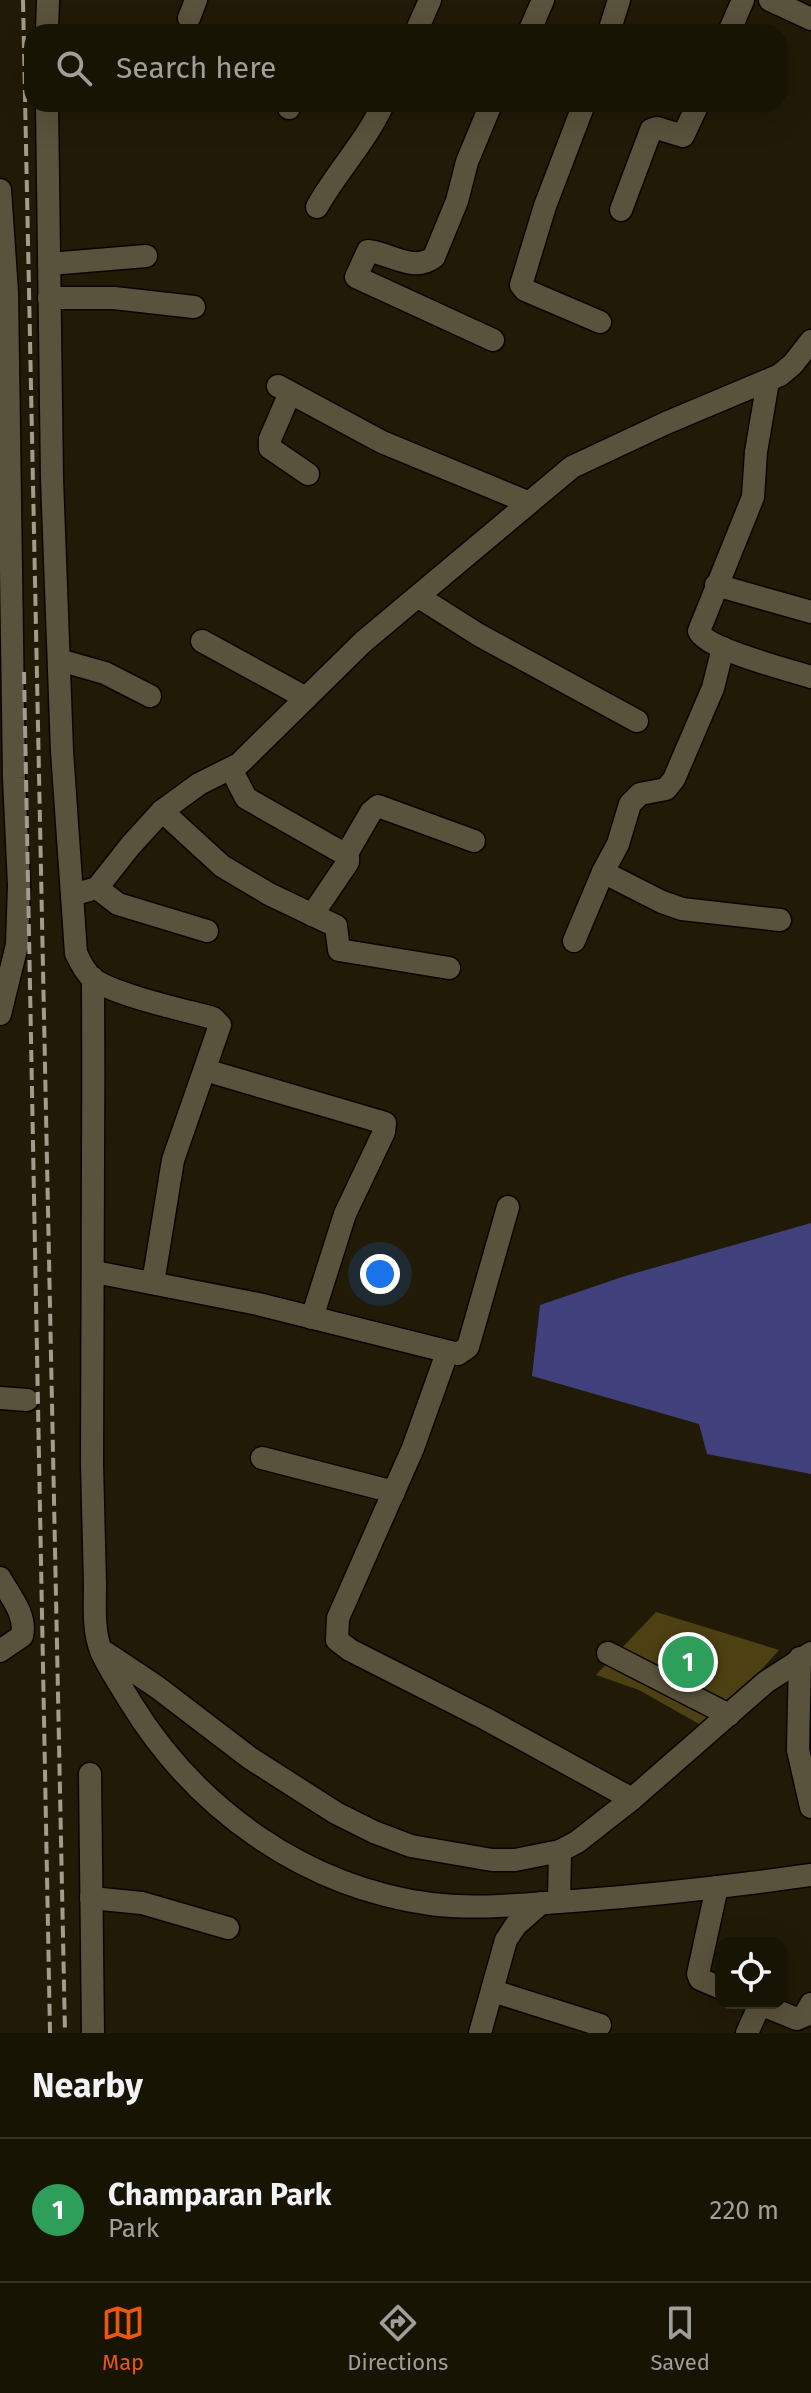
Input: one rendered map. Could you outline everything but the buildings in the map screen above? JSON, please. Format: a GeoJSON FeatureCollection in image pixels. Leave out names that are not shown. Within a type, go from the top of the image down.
{"type":"FeatureCollection","features":[{"type":"Feature","properties":{"kind":"street"},"geometry":{"type":"LineString","coordinates":[[47,24],[48,0]]}},
{"type":"Feature","properties":{"kind":"street"},"geometry":{"type":"LineString","coordinates":[[420,24],[430,0]]}},
{"type":"Feature","properties":{"kind":"street"},"geometry":{"type":"LineString","coordinates":[[532,24],[543,0]]}},
{"type":"Feature","properties":{"kind":"street"},"geometry":{"type":"LineString","coordinates":[[612,24],[619,0]]}},
{"type":"Feature","properties":{"kind":"street"},"geometry":{"type":"LineString","coordinates":[[732,24],[743,0]]}},
{"type":"Feature","properties":{"kind":"street"},"geometry":{"type":"LineString","coordinates":[[770,0],[811,19]]}},
{"type":"Feature","properties":{"kind":"street"},"geometry":{"type":"LineString","coordinates":[[47,112],[52,478],[76,953],[82,967],[93,978],[111,988],[218,1020],[220,1028],[173,1160],[153,1283]]}},
{"type":"Feature","properties":{"kind":"street"},"geometry":{"type":"LineString","coordinates":[[317,207],[335,176],[366,137],[379,112]]}},
{"type":"Feature","properties":{"kind":"street"},"geometry":{"type":"LineString","coordinates":[[488,112],[434,257],[420,263],[409,263],[370,251],[365,255],[356,277],[493,340]]}},
{"type":"Feature","properties":{"kind":"street"},"geometry":{"type":"LineString","coordinates":[[581,112],[545,206],[521,285],[525,290],[600,322]]}},
{"type":"Feature","properties":{"kind":"street"},"geometry":{"type":"LineString","coordinates":[[621,210],[651,130],[657,128],[683,136],[694,112]]}},
{"type":"Feature","properties":{"kind":"street"},"geometry":{"type":"LineString","coordinates":[[0,190],[4,292],[7,776],[19,885],[8,942],[0,1014]]}},
{"type":"Feature","properties":{"kind":"street"},"geometry":{"type":"LineString","coordinates":[[49,264],[146,256]]}},
{"type":"Feature","properties":{"kind":"street"},"geometry":{"type":"LineString","coordinates":[[49,298],[114,298],[194,307]]}},
{"type":"Feature","properties":{"kind":"street"},"geometry":{"type":"LineString","coordinates":[[72,895],[97,888],[162,811],[199,784],[231,769],[249,755],[363,642],[572,467],[768,381],[793,364],[811,341]]}},
{"type":"Feature","properties":{"kind":"street"},"geometry":{"type":"LineString","coordinates":[[768,381],[756,452],[753,497],[699,631],[702,638],[723,648],[811,677]]}},
{"type":"Feature","properties":{"kind":"street"},"geometry":{"type":"LineString","coordinates":[[308,474],[271,450],[269,445],[284,390],[382,442],[527,502]]}},
{"type":"Feature","properties":{"kind":"street"},"geometry":{"type":"LineString","coordinates":[[716,585],[811,612]]}},
{"type":"Feature","properties":{"kind":"street"},"geometry":{"type":"LineString","coordinates":[[419,597],[479,635],[637,721]]}},
{"type":"Feature","properties":{"kind":"street"},"geometry":{"type":"LineString","coordinates":[[202,641],[306,698]]}},
{"type":"Feature","properties":{"kind":"street"},"geometry":{"type":"LineString","coordinates":[[574,941],[618,844],[630,804],[640,794],[666,789],[671,784],[713,688],[723,648]]}},
{"type":"Feature","properties":{"kind":"street"},"geometry":{"type":"LineString","coordinates":[[59,660],[105,673],[150,696]]}},
{"type":"Feature","properties":{"kind":"street"},"geometry":{"type":"LineString","coordinates":[[231,769],[246,798],[346,855],[348,862],[312,915]]}},
{"type":"Feature","properties":{"kind":"street"},"geometry":{"type":"LineString","coordinates":[[346,855],[371,812],[378,806],[474,841]]}},
{"type":"Feature","properties":{"kind":"street"},"geometry":{"type":"LineString","coordinates":[[162,811],[222,866],[269,894],[337,927],[339,950],[449,968]]}},
{"type":"Feature","properties":{"kind":"street"},"geometry":{"type":"LineString","coordinates":[[603,872],[682,909],[780,920]]}},
{"type":"Feature","properties":{"kind":"street"},"geometry":{"type":"LineString","coordinates":[[97,888],[118,904],[207,931]]}},
{"type":"Feature","properties":{"kind":"street"},"geometry":{"type":"LineString","coordinates":[[93,978],[95,1272],[92,1346],[96,1622],[101,1650],[143,1723],[184,1775],[241,1826],[296,1861],[338,1880],[431,1904],[469,1906],[550,1902],[811,1875]]}},
{"type":"Feature","properties":{"kind":"street"},"geometry":{"type":"LineString","coordinates":[[205,1070],[385,1123],[384,1132],[345,1214],[312,1318]]}},
{"type":"Feature","properties":{"kind":"street"},"geometry":{"type":"LineString","coordinates":[[95,1272],[258,1304],[447,1353],[463,1353],[468,1347],[508,1207]]}},
{"type":"Feature","properties":{"kind":"street"},"geometry":{"type":"LineString","coordinates":[[447,1353],[413,1448],[338,1618],[337,1640],[350,1650],[486,1719],[632,1799]]}},
{"type":"Feature","properties":{"kind":"street"},"geometry":{"type":"LineString","coordinates":[[0,1398],[27,1400]]}},
{"type":"Feature","properties":{"kind":"street"},"geometry":{"type":"LineString","coordinates":[[262,1458],[394,1492]]}},
{"type":"Feature","properties":{"kind":"street"},"geometry":{"type":"LineString","coordinates":[[0,1578],[24,1626],[22,1636],[0,1651]]}},
{"type":"Feature","properties":{"kind":"street"},"geometry":{"type":"LineString","coordinates":[[101,1650],[157,1687],[250,1758],[336,1813],[411,1846],[492,1860],[515,1860],[560,1851],[577,1842],[632,1799],[766,1682],[806,1655]]}},
{"type":"Feature","properties":{"kind":"street"},"geometry":{"type":"LineString","coordinates":[[608,1653],[729,1715]]}},
{"type":"Feature","properties":{"kind":"street"},"geometry":{"type":"LineString","coordinates":[[806,1655],[798,1750],[811,1807]]}},
{"type":"Feature","properties":{"kind":"street"},"geometry":{"type":"LineString","coordinates":[[90,1774],[93,2033]]}},
{"type":"Feature","properties":{"kind":"street"},"geometry":{"type":"LineString","coordinates":[[480,2033],[510,1933],[550,1902],[560,1851]]}},
{"type":"Feature","properties":{"kind":"street"},"geometry":{"type":"LineString","coordinates":[[715,1985],[700,1979],[698,1974],[717,1887]]}},
{"type":"Feature","properties":{"kind":"street"},"geometry":{"type":"LineString","coordinates":[[91,1898],[142,1903],[228,1928]]}},
{"type":"Feature","properties":{"kind":"street"},"geometry":{"type":"LineString","coordinates":[[493,1991],[600,2025]]}},
{"type":"Feature","properties":{"kind":"street"},"geometry":{"type":"LineString","coordinates":[[771,2009],[797,2019],[804,2016],[811,2004]]}},
{"type":"Feature","properties":{"kind":"street"},"geometry":{"type":"LineString","coordinates":[[747,2033],[756,2009]]}},
{"type":"Feature","properties":{"kind":"shaded area"},"geometry":{"type":"Polygon","coordinates":[[[811,1223],[811,1474],[707,1454],[699,1424],[532,1376],[540,1305],[625,1276],[811,1223]]]}},
{"type":"Feature","properties":{"kind":"shaded area"},"geometry":{"type":"Polygon","coordinates":[[[656,1612],[779,1650],[708,1729],[639,1690],[596,1675],[656,1612]]]}},
{"type":"Feature","properties":{"kind":"railway"},"geometry":{"type":"LineString","coordinates":[[23,0],[24,48]]}},
{"type":"Feature","properties":{"kind":"railway"},"geometry":{"type":"LineString","coordinates":[[25,112],[65,2033]]}},
{"type":"Feature","properties":{"kind":"railway"},"geometry":{"type":"LineString","coordinates":[[24,672],[50,2033]]}},
{"type":"Feature","properties":{"kind":"place","name":"Champaran Park"},"geometry":{"type":"Point","coordinates":[688,1662]}}]}
